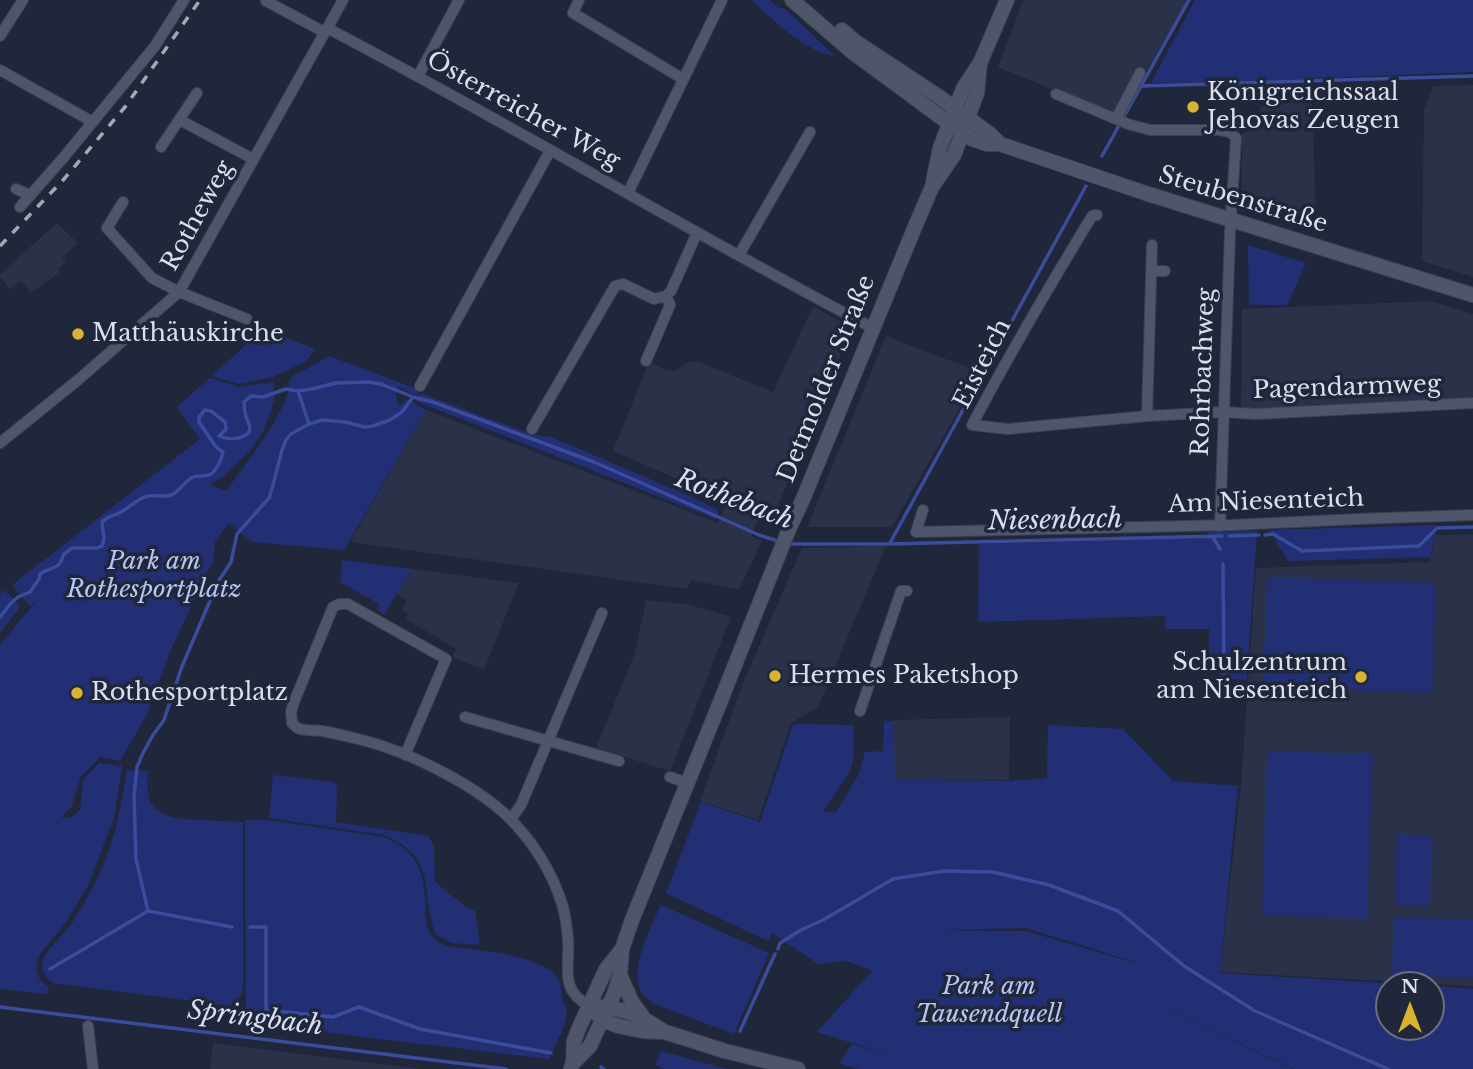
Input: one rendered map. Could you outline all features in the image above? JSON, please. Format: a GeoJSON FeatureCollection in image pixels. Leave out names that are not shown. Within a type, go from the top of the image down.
{"type":"FeatureCollection","features":[{"type":"Feature","properties":{"kind":"main road"},"geometry":{"type":"LineString","coordinates":[[792,0],[851,51],[950,124],[965,125]]}},
{"type":"Feature","properties":{"kind":"main road"},"geometry":{"type":"LineString","coordinates":[[806,0],[856,42],[955,109],[965,125]]}},
{"type":"Feature","properties":{"kind":"main road","name":"Detmolder Straße"},"geometry":{"type":"LineString","coordinates":[[572,1066],[590,1046],[621,975],[622,949],[632,920],[783,543],[932,187],[937,161],[955,109],[964,87],[980,63],[1007,0]]}},
{"type":"Feature","properties":{"kind":"main road","name":"Detmolder Straße"},"geometry":{"type":"LineString","coordinates":[[932,187],[949,165],[965,125],[976,93],[980,63]]}},
{"type":"Feature","properties":{"kind":"main road","name":"Steubenstraße"},"geometry":{"type":"LineString","coordinates":[[965,125],[972,139],[987,144],[1000,144],[1136,190],[1473,295]]}},
{"type":"Feature","properties":{"kind":"main road","name":"Detmolder Straße"},"geometry":{"type":"LineString","coordinates":[[572,1066],[574,1041],[606,969],[622,949]]}},
{"type":"Feature","properties":{"kind":"main road"},"geometry":{"type":"LineString","coordinates":[[621,975],[632,1002],[644,1018]]}},
{"type":"Feature","properties":{"kind":"main road"},"geometry":{"type":"LineString","coordinates":[[589,1006],[605,1014],[618,1026],[665,1032],[725,1051],[798,1069]]}},
{"type":"Feature","properties":{"kind":"main road"},"geometry":{"type":"LineString","coordinates":[[605,1014],[624,1010],[644,1018],[665,1032]]}},
{"type":"Feature","properties":{"kind":"street"},"geometry":{"type":"LineString","coordinates":[[0,36],[23,0]]}},
{"type":"Feature","properties":{"kind":"street"},"geometry":{"type":"LineString","coordinates":[[20,206],[155,46],[184,0]]}},
{"type":"Feature","properties":{"kind":"street"},"geometry":{"type":"LineString","coordinates":[[267,0],[326,30]]}},
{"type":"Feature","properties":{"kind":"street","name":"Rotheweg"},"geometry":{"type":"LineString","coordinates":[[0,443],[78,380],[179,292],[342,0]]}},
{"type":"Feature","properties":{"kind":"street"},"geometry":{"type":"LineString","coordinates":[[418,76],[459,0]]}},
{"type":"Feature","properties":{"kind":"street"},"geometry":{"type":"LineString","coordinates":[[579,0],[573,13],[683,79]]}},
{"type":"Feature","properties":{"kind":"street"},"geometry":{"type":"LineString","coordinates":[[628,193],[722,0]]}},
{"type":"Feature","properties":{"kind":"street","name":"Österreicher Weg"},"geometry":{"type":"LineString","coordinates":[[326,30],[418,76],[697,233],[873,328]]}},
{"type":"Feature","properties":{"kind":"street"},"geometry":{"type":"LineString","coordinates":[[0,70],[93,122]]}},
{"type":"Feature","properties":{"kind":"street"},"geometry":{"type":"LineString","coordinates":[[1116,119],[1140,73]]}},
{"type":"Feature","properties":{"kind":"street"},"geometry":{"type":"LineString","coordinates":[[161,147],[197,93]]}},
{"type":"Feature","properties":{"kind":"street","name":"Rohrbachweg"},"geometry":{"type":"LineString","coordinates":[[1056,94],[1128,124],[1150,130],[1220,130],[1230,132],[1236,138],[1230,220],[1220,526]]}},
{"type":"Feature","properties":{"kind":"street","name":"Rotheweg"},"geometry":{"type":"LineString","coordinates":[[180,120],[253,159]]}},
{"type":"Feature","properties":{"kind":"street"},"geometry":{"type":"LineString","coordinates":[[739,255],[810,132]]}},
{"type":"Feature","properties":{"kind":"street"},"geometry":{"type":"LineString","coordinates":[[420,386],[550,151]]}},
{"type":"Feature","properties":{"kind":"street"},"geometry":{"type":"LineString","coordinates":[[16,189],[30,195]]}},
{"type":"Feature","properties":{"kind":"street","name":"Rotheweg"},"geometry":{"type":"LineString","coordinates":[[123,202],[107,228],[152,278],[179,292],[247,319]]}},
{"type":"Feature","properties":{"kind":"street","name":"Eisteich"},"geometry":{"type":"LineString","coordinates":[[1097,215],[1092,216],[1070,251],[1009,355],[972,425],[1008,429],[1223,412]]}},
{"type":"Feature","properties":{"kind":"street"},"geometry":{"type":"LineString","coordinates":[[532,429],[615,286],[623,284],[654,299],[666,296],[671,291],[697,233]]}},
{"type":"Feature","properties":{"kind":"street"},"geometry":{"type":"LineString","coordinates":[[1147,416],[1152,245]]}},
{"type":"Feature","properties":{"kind":"street"},"geometry":{"type":"LineString","coordinates":[[1151,271],[1166,271]]}},
{"type":"Feature","properties":{"kind":"street"},"geometry":{"type":"LineString","coordinates":[[646,361],[670,305],[666,296]]}},
{"type":"Feature","properties":{"kind":"street","name":"Pagendarmweg"},"geometry":{"type":"LineString","coordinates":[[1223,412],[1256,414],[1473,403]]}},
{"type":"Feature","properties":{"kind":"street","name":"Am Niesenteich"},"geometry":{"type":"LineString","coordinates":[[923,510],[916,532],[1220,526],[1473,515]]}},
{"type":"Feature","properties":{"kind":"street"},"geometry":{"type":"LineString","coordinates":[[860,711],[901,591],[907,591]]}},
{"type":"Feature","properties":{"kind":"street"},"geometry":{"type":"LineString","coordinates":[[405,755],[446,659],[348,604],[342,603],[333,607],[298,691],[291,712],[292,723],[302,729],[360,739],[405,755],[461,782],[511,819],[535,849],[561,899],[568,941],[569,987],[578,1000],[589,1006]]}},
{"type":"Feature","properties":{"kind":"street"},"geometry":{"type":"LineString","coordinates":[[511,819],[522,805],[602,613]]}},
{"type":"Feature","properties":{"kind":"street"},"geometry":{"type":"LineString","coordinates":[[465,717],[619,761]]}},
{"type":"Feature","properties":{"kind":"street"},"geometry":{"type":"LineString","coordinates":[[670,777],[687,783]]}},
{"type":"Feature","properties":{"kind":"street"},"geometry":{"type":"LineString","coordinates":[[88,1026],[93,1069]]}},
{"type":"Feature","properties":{"kind":"shaded area"},"geometry":{"type":"Polygon","coordinates":[[[1023,0],[1188,0],[1119,117],[998,67],[1023,0]]]}},
{"type":"Feature","properties":{"kind":"shaded area"},"geometry":{"type":"Polygon","coordinates":[[[1473,85],[1473,277],[1422,261],[1424,111],[1433,86],[1473,85]]]}},
{"type":"Feature","properties":{"kind":"shaded area"},"geometry":{"type":"Polygon","coordinates":[[[1312,99],[1316,218],[1242,193],[1242,135],[1263,105],[1270,101],[1312,99]]]}},
{"type":"Feature","properties":{"kind":"shaded area"},"geometry":{"type":"Polygon","coordinates":[[[57,223],[78,243],[62,257],[66,262],[58,269],[60,272],[31,293],[21,281],[10,290],[0,274],[57,223]]]}},
{"type":"Feature","properties":{"kind":"shaded area"},"geometry":{"type":"Polygon","coordinates":[[[1431,301],[1473,314],[1473,402],[1241,409],[1242,309],[1431,301]]]}},
{"type":"Feature","properties":{"kind":"shaded area"},"geometry":{"type":"Polygon","coordinates":[[[813,306],[845,324],[849,335],[772,519],[760,514],[751,536],[762,541],[739,590],[691,580],[687,589],[350,542],[426,410],[718,523],[727,502],[613,451],[649,362],[668,371],[675,371],[688,362],[696,361],[773,392],[813,306]]]}},
{"type":"Feature","properties":{"kind":"shaded area"},"geometry":{"type":"Polygon","coordinates":[[[886,336],[980,372],[892,527],[807,527],[886,336]]]}},
{"type":"Feature","properties":{"kind":"shaded area","name":"Schulzentrum am Niesenteich"},"geometry":{"type":"Polygon","coordinates":[[[1435,535],[1473,535],[1473,986],[1445,984],[1445,971],[1375,971],[1375,981],[1220,972],[1241,785],[1256,568],[1430,562],[1435,535]]]}},
{"type":"Feature","properties":{"kind":"shaded area"},"geometry":{"type":"Polygon","coordinates":[[[886,546],[818,707],[791,723],[758,820],[700,801],[743,683],[802,548],[886,546]]]}},
{"type":"Feature","properties":{"kind":"shaded area"},"geometry":{"type":"Polygon","coordinates":[[[412,569],[519,583],[484,670],[452,657],[456,649],[406,619],[408,614],[401,610],[407,601],[397,594],[412,569]]]}},
{"type":"Feature","properties":{"kind":"shaded area"},"geometry":{"type":"Polygon","coordinates":[[[646,600],[691,605],[731,617],[670,771],[596,748],[635,653],[646,600]]]}},
{"type":"Feature","properties":{"kind":"shaded area"},"geometry":{"type":"Polygon","coordinates":[[[1010,717],[1009,780],[894,780],[893,720],[1010,717]]]}},
{"type":"Feature","properties":{"kind":"shaded area"},"geometry":{"type":"Polygon","coordinates":[[[213,1043],[421,1069],[210,1069],[213,1043]]]}},
{"type":"Feature","properties":{"kind":"green space"},"geometry":{"type":"Polygon","coordinates":[[[751,0],[769,0],[779,8],[784,8],[835,56],[801,42],[751,0]]]}},
{"type":"Feature","properties":{"kind":"green space"},"geometry":{"type":"Polygon","coordinates":[[[1195,0],[1473,0],[1473,72],[1151,83],[1195,0]]]}},
{"type":"Feature","properties":{"kind":"green space"},"geometry":{"type":"Polygon","coordinates":[[[1248,245],[1306,263],[1287,305],[1249,305],[1248,245]]]}},
{"type":"Feature","properties":{"kind":"green space"},"geometry":{"type":"Polygon","coordinates":[[[263,329],[315,349],[305,362],[273,377],[238,384],[212,376],[263,329]]]}},
{"type":"Feature","properties":{"kind":"green space","name":"Park am Rothesportplatz"},"geometry":{"type":"Polygon","coordinates":[[[329,356],[420,390],[417,396],[399,387],[396,396],[399,407],[407,399],[426,410],[344,550],[252,542],[229,523],[215,541],[213,561],[171,649],[147,714],[120,761],[100,757],[80,778],[72,806],[61,817],[70,818],[80,810],[83,780],[99,763],[122,766],[114,818],[87,888],[64,925],[39,955],[36,968],[40,980],[49,987],[47,994],[0,989],[0,645],[38,599],[30,606],[12,585],[200,439],[177,407],[210,378],[239,387],[273,382],[275,399],[263,432],[250,451],[224,476],[210,485],[226,491],[273,424],[287,397],[290,378],[329,356]]]}},
{"type":"Feature","properties":{"kind":"green space"},"geometry":{"type":"Polygon","coordinates":[[[420,393],[531,434],[551,437],[692,497],[719,510],[716,519],[416,401],[420,393]]]}},
{"type":"Feature","properties":{"kind":"green space"},"geometry":{"type":"Polygon","coordinates":[[[1437,525],[1430,557],[1288,561],[1269,530],[1437,525]]]}},
{"type":"Feature","properties":{"kind":"green space"},"geometry":{"type":"Polygon","coordinates":[[[1257,531],[1247,680],[1220,678],[1220,654],[1209,653],[1209,629],[1165,629],[1165,616],[978,622],[979,544],[1208,538],[1208,532],[1257,531]]]}},
{"type":"Feature","properties":{"kind":"green space"},"geometry":{"type":"Polygon","coordinates":[[[342,560],[412,569],[384,615],[377,610],[379,604],[340,582],[342,560]]]}},
{"type":"Feature","properties":{"kind":"green space"},"geometry":{"type":"Polygon","coordinates":[[[1267,577],[1436,583],[1432,693],[1263,687],[1267,577]]]}},
{"type":"Feature","properties":{"kind":"green space"},"geometry":{"type":"Polygon","coordinates":[[[5,590],[20,607],[0,633],[0,594],[5,590]]]}},
{"type":"Feature","properties":{"kind":"green space","name":"Park am Tausendquell"},"geometry":{"type":"Polygon","coordinates":[[[884,721],[893,721],[895,780],[1009,781],[1047,778],[1048,725],[1123,729],[1173,781],[1238,786],[1220,973],[1375,982],[1375,1041],[1445,1041],[1445,987],[1473,989],[1473,1069],[1294,1069],[1133,992],[1292,1069],[858,1069],[839,1063],[852,1044],[898,1057],[817,1032],[872,971],[847,961],[818,964],[772,933],[768,941],[666,893],[701,802],[760,822],[793,724],[853,725],[854,757],[850,771],[823,812],[836,812],[859,774],[865,752],[883,751],[884,721]],[[1026,928],[936,930],[1026,931],[1135,963],[1026,928]]]}},
{"type":"Feature","properties":{"kind":"green space"},"geometry":{"type":"Polygon","coordinates":[[[1267,751],[1373,754],[1367,919],[1262,915],[1267,751]]]}},
{"type":"Feature","properties":{"kind":"green space"},"geometry":{"type":"Polygon","coordinates":[[[127,770],[148,771],[147,785],[152,804],[165,815],[185,819],[243,822],[243,987],[241,995],[230,1006],[53,983],[44,973],[42,965],[45,956],[70,926],[105,860],[115,832],[127,770]]]}},
{"type":"Feature","properties":{"kind":"green space"},"geometry":{"type":"Polygon","coordinates":[[[273,775],[333,782],[337,787],[336,822],[428,836],[434,846],[435,882],[466,907],[475,910],[480,945],[452,943],[436,935],[421,865],[402,844],[384,835],[269,818],[273,775]]]}},
{"type":"Feature","properties":{"kind":"green space"},"geometry":{"type":"Polygon","coordinates":[[[245,820],[269,820],[384,837],[403,848],[419,869],[428,927],[436,940],[448,946],[521,958],[555,974],[560,982],[567,1014],[549,1059],[246,1023],[245,820]]]}},
{"type":"Feature","properties":{"kind":"green space"},"geometry":{"type":"Polygon","coordinates":[[[1397,834],[1432,836],[1430,906],[1395,905],[1397,834]]]}},
{"type":"Feature","properties":{"kind":"green space"},"geometry":{"type":"Polygon","coordinates":[[[661,905],[769,953],[734,1034],[654,1004],[642,993],[638,983],[639,961],[661,905]]]}},
{"type":"Feature","properties":{"kind":"green space"},"geometry":{"type":"Polygon","coordinates":[[[1394,917],[1473,920],[1473,978],[1445,977],[1445,971],[1392,971],[1394,917]]]}},
{"type":"Feature","properties":{"kind":"green space"},"geometry":{"type":"Polygon","coordinates":[[[661,1051],[727,1069],[665,1069],[655,1065],[661,1051]]]}},
{"type":"Feature","properties":{"kind":"waterway","name":"Rothebach"},"geometry":{"type":"LineString","coordinates":[[1102,156],[1189,0]]}},
{"type":"Feature","properties":{"kind":"waterway"},"geometry":{"type":"LineString","coordinates":[[1141,86],[1473,76]]}},
{"type":"Feature","properties":{"kind":"waterway","name":"Rothebach"},"geometry":{"type":"LineString","coordinates":[[890,543],[1086,186]]}},
{"type":"Feature","properties":{"kind":"waterway","name":"Rothebach"},"geometry":{"type":"LineString","coordinates":[[0,617],[18,597],[30,592],[40,574],[57,566],[63,555],[72,548],[102,546],[102,522],[107,518],[145,497],[171,495],[193,477],[207,476],[214,471],[223,452],[216,447],[199,422],[199,417],[205,410],[211,411],[225,422],[226,429],[219,436],[239,438],[250,430],[244,402],[251,396],[263,397],[286,389],[298,391],[336,383],[381,384],[433,402],[594,462],[759,535],[781,542]]}},
{"type":"Feature","properties":{"kind":"waterway"},"geometry":{"type":"LineString","coordinates":[[298,391],[309,424]]}},
{"type":"Feature","properties":{"kind":"waterway"},"geometry":{"type":"LineString","coordinates":[[148,911],[136,859],[134,796],[137,767],[164,720],[181,669],[218,582],[231,562],[237,534],[269,498],[282,450],[291,434],[322,420],[373,426],[402,412],[413,397]]}},
{"type":"Feature","properties":{"kind":"waterway","name":"Niesenbach"},"geometry":{"type":"LineString","coordinates":[[1265,535],[1273,534],[1302,551],[1419,546],[1437,528],[1473,527]]}},
{"type":"Feature","properties":{"kind":"waterway","name":"Niesenbach"},"geometry":{"type":"LineString","coordinates":[[1229,536],[1259,535]]}},
{"type":"Feature","properties":{"kind":"waterway"},"geometry":{"type":"LineString","coordinates":[[1212,536],[1220,549]]}},
{"type":"Feature","properties":{"kind":"waterway","name":"Niesenbach"},"geometry":{"type":"LineString","coordinates":[[788,544],[1222,536]]}},
{"type":"Feature","properties":{"kind":"waterway"},"geometry":{"type":"LineString","coordinates":[[1223,564],[1224,673]]}},
{"type":"Feature","properties":{"kind":"waterway"},"geometry":{"type":"LineString","coordinates":[[778,949],[780,943],[801,930],[893,879],[944,871],[993,872],[1049,885],[1118,911],[1184,966],[1255,1011],[1388,1069]]}},
{"type":"Feature","properties":{"kind":"waterway"},"geometry":{"type":"LineString","coordinates":[[50,969],[148,911],[232,927]]}},
{"type":"Feature","properties":{"kind":"waterway"},"geometry":{"type":"LineString","coordinates":[[250,927],[266,927],[266,1010],[333,1017],[359,1007],[420,1029],[551,1053]]}},
{"type":"Feature","properties":{"kind":"waterway"},"geometry":{"type":"LineString","coordinates":[[740,1031],[775,954]]}},
{"type":"Feature","properties":{"kind":"waterway","name":"Springbach"},"geometry":{"type":"LineString","coordinates":[[0,1007],[506,1069]]}},
{"type":"Feature","properties":{"kind":"railway"},"geometry":{"type":"LineString","coordinates":[[0,246],[64,179],[125,107],[200,0]]}},
{"type":"Feature","properties":{"kind":"place","name":"Königreichssaal Jehovas Zeugen"},"geometry":{"type":"Point","coordinates":[1193,107]}},
{"type":"Feature","properties":{"kind":"place","name":"Matthäuskirche"},"geometry":{"type":"Point","coordinates":[78,334]}},
{"type":"Feature","properties":{"kind":"place","name":"Hermes Paketshop"},"geometry":{"type":"Point","coordinates":[775,676]}},
{"type":"Feature","properties":{"kind":"place","name":"Schulzentrum am Niesenteich"},"geometry":{"type":"Point","coordinates":[1361,677]}},
{"type":"Feature","properties":{"kind":"place","name":"Rothesportplatz"},"geometry":{"type":"Point","coordinates":[77,693]}}]}
